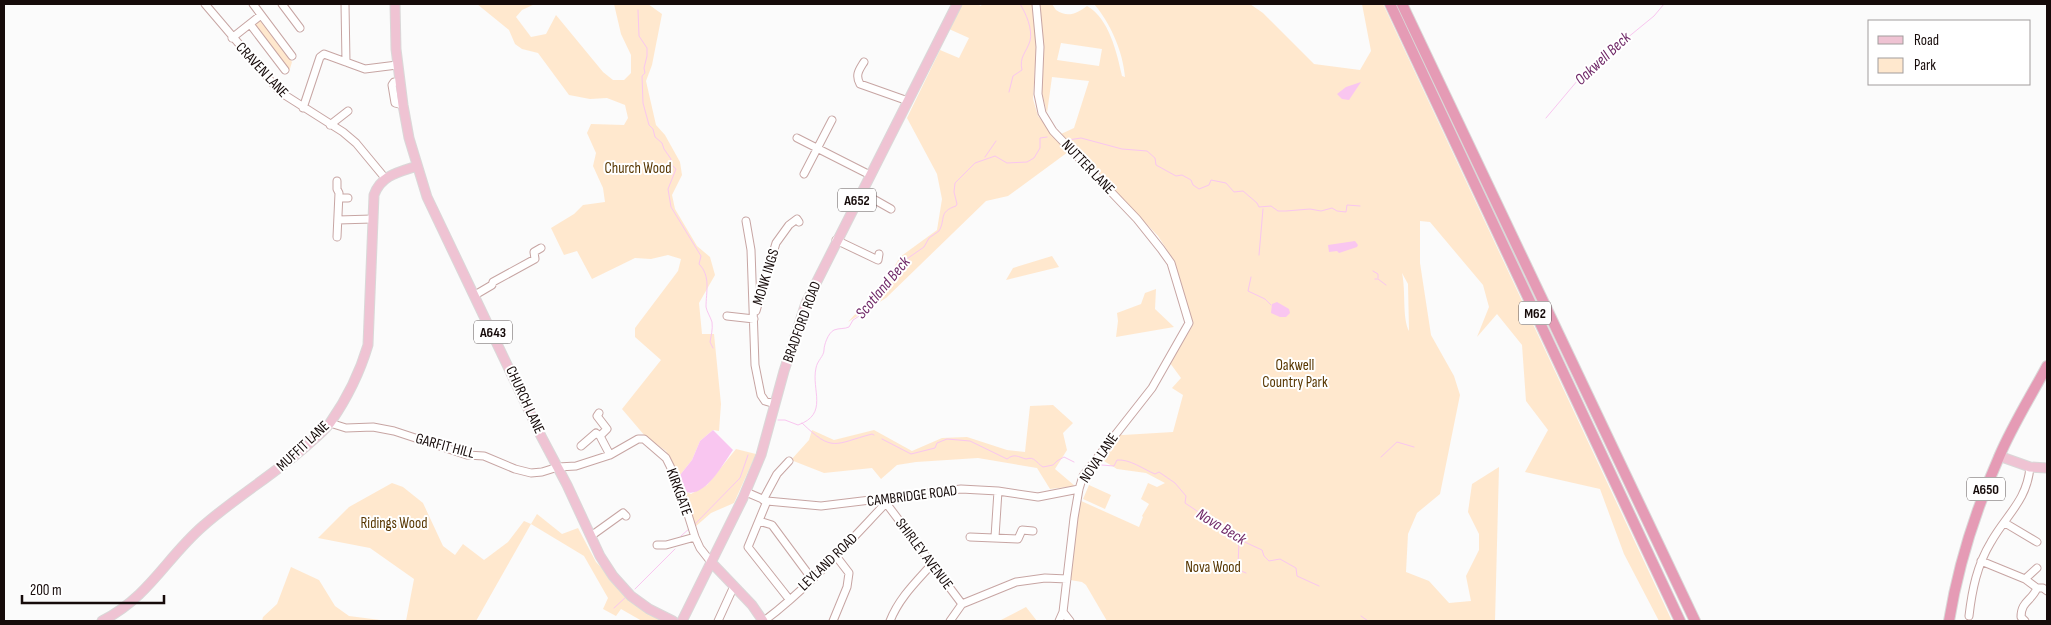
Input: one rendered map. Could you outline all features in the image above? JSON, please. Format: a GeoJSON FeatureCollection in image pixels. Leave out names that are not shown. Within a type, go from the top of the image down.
{"type":"FeatureCollection","features":[{"type":"Feature","properties":{"kind":"highway","name":"M62"},"geometry":{"type":"LineString","coordinates":[[1390,4],[1680,621]]}},
{"type":"Feature","properties":{"kind":"highway","name":"M62"},"geometry":{"type":"LineString","coordinates":[[1402,4],[1695,621]]}},
{"type":"Feature","properties":{"kind":"highway","name":"A650"},"geometry":{"type":"LineString","coordinates":[[1949,621],[1955,590],[1971,535],[1999,456],[2047,366]]}},
{"type":"Feature","properties":{"kind":"main road","name":"CHURCH LANE"},"geometry":{"type":"LineString","coordinates":[[396,4],[397,65],[394,81],[403,105],[417,166],[427,197],[541,436],[613,576],[631,596],[649,609],[673,621]]}},
{"type":"Feature","properties":{"kind":"main road","name":"BRADFORD ROAD"},"geometry":{"type":"LineString","coordinates":[[682,621],[746,492],[761,455],[774,404],[806,303],[836,240],[957,4]]}},
{"type":"Feature","properties":{"kind":"main road"},"geometry":{"type":"LineString","coordinates":[[384,178],[417,166]]}},
{"type":"Feature","properties":{"kind":"main road","name":"MUFFIT LANE"},"geometry":{"type":"LineString","coordinates":[[102,621],[127,606],[146,590],[204,525],[298,453],[330,423],[351,386],[368,345],[374,195],[376,187],[384,178]]}},
{"type":"Feature","properties":{"kind":"main road"},"geometry":{"type":"LineString","coordinates":[[1999,456],[2030,467],[2047,468]]}},
{"type":"Feature","properties":{"kind":"main road","name":"KIRKGATE"},"geometry":{"type":"LineString","coordinates":[[711,562],[752,604],[764,621]]}},
{"type":"Feature","properties":{"kind":"street","name":"CRAVEN LANE"},"geometry":{"type":"LineString","coordinates":[[205,4],[232,38],[280,92],[356,143],[384,178]]}},
{"type":"Feature","properties":{"kind":"street"},"geometry":{"type":"LineString","coordinates":[[253,4],[292,56]]}},
{"type":"Feature","properties":{"kind":"street"},"geometry":{"type":"LineString","coordinates":[[282,4],[297,26]]}},
{"type":"Feature","properties":{"kind":"street"},"geometry":{"type":"LineString","coordinates":[[345,4],[346,62]]}},
{"type":"Feature","properties":{"kind":"street","name":"NUTTER LANE"},"geometry":{"type":"LineString","coordinates":[[1036,4],[1040,47],[1038,94],[1042,113],[1053,131],[1137,218],[1161,249],[1171,263],[1187,314]]}},
{"type":"Feature","properties":{"kind":"street"},"geometry":{"type":"LineString","coordinates":[[232,38],[261,15]]}},
{"type":"Feature","properties":{"kind":"street"},"geometry":{"type":"LineString","coordinates":[[250,24],[285,70]]}},
{"type":"Feature","properties":{"kind":"street"},"geometry":{"type":"LineString","coordinates":[[303,108],[320,57],[324,54],[365,69],[397,65]]}},
{"type":"Feature","properties":{"kind":"street"},"geometry":{"type":"LineString","coordinates":[[864,62],[858,72],[857,78],[860,84],[881,93],[888,92],[908,101]]}},
{"type":"Feature","properties":{"kind":"street"},"geometry":{"type":"LineString","coordinates":[[330,125],[348,111]]}},
{"type":"Feature","properties":{"kind":"street"},"geometry":{"type":"LineString","coordinates":[[804,174],[832,120]]}},
{"type":"Feature","properties":{"kind":"street"},"geometry":{"type":"LineString","coordinates":[[797,138],[870,175]]}},
{"type":"Feature","properties":{"kind":"street"},"geometry":{"type":"LineString","coordinates":[[337,181],[340,198],[337,237]]}},
{"type":"Feature","properties":{"kind":"street"},"geometry":{"type":"LineString","coordinates":[[861,192],[891,208]]}},
{"type":"Feature","properties":{"kind":"street"},"geometry":{"type":"LineString","coordinates":[[340,198],[348,198]]}},
{"type":"Feature","properties":{"kind":"street"},"geometry":{"type":"LineString","coordinates":[[338,220],[372,219]]}},
{"type":"Feature","properties":{"kind":"street","name":"MONK INGS"},"geometry":{"type":"LineString","coordinates":[[754,318],[776,243],[796,219]]}},
{"type":"Feature","properties":{"kind":"street","name":"MONK INGS"},"geometry":{"type":"LineString","coordinates":[[746,221],[751,250],[754,365],[761,395],[765,400],[774,404]]}},
{"type":"Feature","properties":{"kind":"street"},"geometry":{"type":"LineString","coordinates":[[836,240],[878,260],[879,254]]}},
{"type":"Feature","properties":{"kind":"street"},"geometry":{"type":"LineString","coordinates":[[475,295],[492,285],[493,282],[535,259],[534,252],[541,248]]}},
{"type":"Feature","properties":{"kind":"street","name":"NOVA LANE"},"geometry":{"type":"LineString","coordinates":[[1059,621],[1063,612],[1079,489],[1083,476],[1152,388],[1189,326],[1187,314]]}},
{"type":"Feature","properties":{"kind":"street"},"geometry":{"type":"LineString","coordinates":[[727,316],[754,318]]}},
{"type":"Feature","properties":{"kind":"street"},"geometry":{"type":"LineString","coordinates":[[599,412],[597,416],[607,429],[600,436]]}},
{"type":"Feature","properties":{"kind":"street","name":"GARFIT HILL"},"geometry":{"type":"LineString","coordinates":[[330,423],[346,428],[373,427],[394,431],[467,454],[484,456],[515,469],[531,473],[558,467]]}},
{"type":"Feature","properties":{"kind":"street"},"geometry":{"type":"LineString","coordinates":[[581,446],[596,433],[600,436],[610,455]]}},
{"type":"Feature","properties":{"kind":"street","name":"KIRKGATE"},"geometry":{"type":"LineString","coordinates":[[558,467],[576,466],[610,455],[638,439],[644,439],[666,458],[675,475],[700,548],[711,562]]}},
{"type":"Feature","properties":{"kind":"street"},"geometry":{"type":"LineString","coordinates":[[789,461],[777,474],[765,500],[759,522],[748,548],[789,599]]}},
{"type":"Feature","properties":{"kind":"street"},"geometry":{"type":"LineString","coordinates":[[1969,616],[1973,587],[1981,561],[1991,541],[2021,500],[2029,482],[2030,467]]}},
{"type":"Feature","properties":{"kind":"street","name":"CAMBRIDGE ROAD"},"geometry":{"type":"LineString","coordinates":[[746,492],[765,500],[821,506],[887,501],[960,489],[998,491],[1038,497],[1079,489]]}},
{"type":"Feature","properties":{"kind":"street"},"geometry":{"type":"LineString","coordinates":[[995,537],[998,491]]}},
{"type":"Feature","properties":{"kind":"street","name":"LEYLAND ROAD"},"geometry":{"type":"LineString","coordinates":[[764,621],[779,610],[836,556],[887,501]]}},
{"type":"Feature","properties":{"kind":"street","name":"SHIRLEY AVENUE"},"geometry":{"type":"LineString","coordinates":[[887,501],[962,604]]}},
{"type":"Feature","properties":{"kind":"street"},"geometry":{"type":"LineString","coordinates":[[591,536],[623,512],[626,516]]}},
{"type":"Feature","properties":{"kind":"street"},"geometry":{"type":"LineString","coordinates":[[759,522],[772,525],[812,579]]}},
{"type":"Feature","properties":{"kind":"street"},"geometry":{"type":"LineString","coordinates":[[2005,523],[2037,542]]}},
{"type":"Feature","properties":{"kind":"street"},"geometry":{"type":"LineString","coordinates":[[657,545],[666,545],[693,530]]}},
{"type":"Feature","properties":{"kind":"street"},"geometry":{"type":"LineString","coordinates":[[970,537],[1018,539],[1022,530],[1033,531]]}},
{"type":"Feature","properties":{"kind":"street"},"geometry":{"type":"LineString","coordinates":[[833,621],[847,587],[849,573],[836,556]]}},
{"type":"Feature","properties":{"kind":"street"},"geometry":{"type":"LineString","coordinates":[[1981,561],[2025,579],[2037,588],[2043,588],[2047,592]]}},
{"type":"Feature","properties":{"kind":"street"},"geometry":{"type":"LineString","coordinates":[[890,621],[895,609],[906,593],[932,564]]}},
{"type":"Feature","properties":{"kind":"street"},"geometry":{"type":"LineString","coordinates":[[2025,579],[2037,568]]}},
{"type":"Feature","properties":{"kind":"street"},"geometry":{"type":"LineString","coordinates":[[950,621],[962,604],[1016,582],[1045,578],[1067,579]]}},
{"type":"Feature","properties":{"kind":"street"},"geometry":{"type":"LineString","coordinates":[[718,621],[734,586]]}},
{"type":"Feature","properties":{"kind":"street"},"geometry":{"type":"LineString","coordinates":[[2020,619],[2024,604],[2033,597],[2037,588]]}},
{"type":"Feature","properties":{"kind":"street"},"geometry":{"type":"LineString","coordinates":[[1063,612],[1070,621]]}},
{"type":"Feature","properties":{"kind":"green space","name":"Church Wood"},"geometry":{"type":"Polygon","coordinates":[[[477,4],[535,4],[522,10],[516,17],[531,37],[546,34],[556,15],[603,72],[613,80],[624,80],[631,73],[631,55],[621,34],[614,4],[648,4],[662,14],[652,65],[646,81],[656,125],[665,135],[680,162],[682,175],[672,195],[675,209],[697,246],[710,257],[715,275],[699,303],[702,334],[714,334],[721,404],[719,431],[713,430],[700,441],[692,460],[680,475],[683,482],[666,451],[645,436],[622,409],[661,360],[635,337],[635,328],[678,271],[681,259],[668,255],[651,259],[635,258],[592,279],[577,251],[564,255],[551,228],[574,214],[583,205],[605,202],[603,188],[593,166],[596,153],[587,133],[591,124],[624,125],[628,118],[625,105],[607,98],[590,99],[569,95],[538,53],[522,49],[515,44],[509,30],[477,4]]]}},
{"type":"Feature","properties":{"kind":"green space"},"geometry":{"type":"Polygon","coordinates":[[[962,4],[979,4],[980,6],[984,4],[1052,4],[1056,10],[1064,14],[1076,13],[1087,6],[1095,12],[1106,27],[1115,47],[1122,76],[1125,77],[1119,48],[1106,20],[1094,4],[1250,4],[1263,13],[1314,64],[1360,70],[1371,51],[1362,4],[1383,4],[1672,621],[1659,621],[1624,554],[1600,489],[1525,472],[1548,430],[1526,401],[1522,345],[1497,314],[1477,337],[1489,307],[1483,285],[1430,222],[1420,221],[1420,263],[1431,335],[1454,376],[1460,395],[1440,494],[1417,513],[1408,534],[1406,572],[1429,581],[1449,603],[1471,601],[1466,576],[1479,550],[1479,534],[1468,512],[1472,484],[1499,467],[1495,621],[1107,621],[1086,585],[1082,582],[1070,580],[1079,500],[1139,527],[1142,516],[1149,504],[1141,499],[1148,483],[1157,487],[1165,483],[1146,473],[1117,469],[1099,458],[1119,434],[1173,432],[1183,395],[1172,388],[1181,378],[1170,363],[1193,325],[1175,262],[1158,236],[1061,134],[1074,128],[1089,81],[1052,77],[1047,113],[1042,93],[1042,26],[1035,26],[1036,51],[1033,99],[1038,116],[1068,152],[1008,196],[986,201],[886,298],[848,322],[887,279],[900,257],[937,230],[942,199],[937,174],[907,118],[940,50],[959,58],[969,38],[949,29],[962,4]],[[1061,43],[1057,60],[1099,66],[1102,49],[1061,43]],[[1402,273],[1406,319],[1409,331],[1408,284],[1402,273]]]}},
{"type":"Feature","properties":{"kind":"green space"},"geometry":{"type":"Polygon","coordinates":[[[261,20],[292,62],[289,72],[254,25],[261,20]]]}},
{"type":"Feature","properties":{"kind":"green space"},"geometry":{"type":"Polygon","coordinates":[[[1052,256],[1059,267],[1006,280],[1013,268],[1052,256]]]}},
{"type":"Feature","properties":{"kind":"green space"},"geometry":{"type":"Polygon","coordinates":[[[1156,289],[1155,309],[1174,327],[1116,337],[1117,313],[1141,304],[1145,293],[1156,289]]]}},
{"type":"Feature","properties":{"kind":"green space"},"geometry":{"type":"Polygon","coordinates":[[[1053,405],[1073,423],[1063,433],[1067,450],[1055,469],[1075,486],[1050,489],[1037,468],[978,458],[897,465],[881,479],[872,468],[824,473],[791,460],[809,440],[812,430],[834,440],[874,430],[912,451],[942,438],[967,437],[1007,450],[1025,452],[1030,406],[1053,405]]]}},
{"type":"Feature","properties":{"kind":"green space"},"geometry":{"type":"Polygon","coordinates":[[[736,449],[756,454],[734,503],[711,513],[695,527],[686,492],[691,494],[707,485],[736,449]]]}},
{"type":"Feature","properties":{"kind":"green space","name":"Ridings Wood"},"geometry":{"type":"Polygon","coordinates":[[[392,483],[403,487],[423,503],[443,546],[455,555],[463,544],[484,560],[508,542],[524,521],[531,524],[476,621],[406,621],[414,579],[370,548],[318,538],[349,507],[392,483]]]}},
{"type":"Feature","properties":{"kind":"green space"},"geometry":{"type":"Polygon","coordinates":[[[1089,485],[1111,495],[1105,509],[1083,499],[1089,485]]]}},
{"type":"Feature","properties":{"kind":"green space"},"geometry":{"type":"Polygon","coordinates":[[[537,514],[562,534],[578,528],[596,562],[638,606],[663,621],[642,621],[621,609],[616,616],[603,609],[608,598],[584,556],[531,524],[537,514]]]}},
{"type":"Feature","properties":{"kind":"green space"},"geometry":{"type":"Polygon","coordinates":[[[291,567],[319,580],[335,606],[349,616],[388,621],[262,621],[263,617],[277,604],[291,567]]]}},
{"type":"Feature","properties":{"kind":"green space"},"geometry":{"type":"Polygon","coordinates":[[[1026,607],[1037,621],[999,621],[1026,607]]]}},
{"type":"Feature","properties":{"kind":"shaded area"},"geometry":{"type":"Polygon","coordinates":[[[1361,82],[1349,100],[1342,99],[1337,94],[1346,87],[1361,82]]]}},
{"type":"Feature","properties":{"kind":"shaded area"},"geometry":{"type":"Polygon","coordinates":[[[1355,241],[1358,245],[1357,247],[1339,253],[1337,251],[1329,252],[1328,245],[1355,241]]]}},
{"type":"Feature","properties":{"kind":"shaded area"},"geometry":{"type":"Polygon","coordinates":[[[1277,302],[1289,309],[1290,313],[1286,317],[1280,317],[1271,313],[1272,304],[1277,302]]]}},
{"type":"Feature","properties":{"kind":"shaded area"},"geometry":{"type":"Polygon","coordinates":[[[713,430],[733,450],[707,485],[700,490],[686,492],[680,475],[692,460],[700,441],[713,430]]]}},
{"type":"Feature","properties":{"kind":"waterway"},"geometry":{"type":"LineString","coordinates":[[1009,92],[1013,76],[1022,70],[1022,58],[1031,37],[1025,12],[1020,4]]}},
{"type":"Feature","properties":{"kind":"waterway","name":"Oakwell Beck"},"geometry":{"type":"LineString","coordinates":[[1546,118],[1583,74],[1654,16],[1664,4]]}},
{"type":"Feature","properties":{"kind":"waterway"},"geometry":{"type":"LineString","coordinates":[[638,10],[639,36],[647,48],[645,73],[642,76],[643,103],[649,125],[671,159],[670,163],[676,169],[668,189],[671,207],[701,256],[699,264],[703,269],[706,279],[706,307],[712,322],[710,342],[713,348]]}},
{"type":"Feature","properties":{"kind":"waterway","name":"Scotland Beck"},"geometry":{"type":"LineString","coordinates":[[778,420],[785,420],[798,425],[813,415],[817,401],[816,368],[823,354],[828,336],[834,330],[849,327],[853,320],[864,313],[878,293],[886,286],[898,265],[924,247],[929,238],[939,231],[943,216],[950,208],[957,204],[954,192],[955,183],[975,163],[995,156],[1007,163],[1027,162],[1034,158],[1040,148],[1040,138],[1047,137]]}},
{"type":"Feature","properties":{"kind":"waterway","name":"Oakwell Beck"},"geometry":{"type":"LineString","coordinates":[[1068,140],[1081,138],[1122,149],[1147,151],[1155,158],[1156,165],[1176,176],[1182,175],[1191,180],[1193,185],[1199,189],[1209,185],[1211,180],[1226,183],[1234,192],[1243,191],[1259,207],[1271,206],[1278,211],[1310,209],[1321,211],[1332,208],[1337,211],[1346,212],[1347,205],[1360,206]]}},
{"type":"Feature","properties":{"kind":"waterway"},"geometry":{"type":"LineString","coordinates":[[985,157],[996,141]]}},
{"type":"Feature","properties":{"kind":"waterway"},"geometry":{"type":"LineString","coordinates":[[1259,255],[1263,209]]}},
{"type":"Feature","properties":{"kind":"waterway"},"geometry":{"type":"LineString","coordinates":[[1373,271],[1378,274],[1378,278]]}},
{"type":"Feature","properties":{"kind":"waterway"},"geometry":{"type":"LineString","coordinates":[[1251,277],[1248,291],[1265,299],[1271,305]]}},
{"type":"Feature","properties":{"kind":"waterway"},"geometry":{"type":"LineString","coordinates":[[1375,279],[1386,285]]}},
{"type":"Feature","properties":{"kind":"waterway","name":"Nova Beck"},"geometry":{"type":"LineString","coordinates":[[802,423],[821,439],[828,442],[841,443],[874,435]]}},
{"type":"Feature","properties":{"kind":"waterway","name":"Nova Beck"},"geometry":{"type":"LineString","coordinates":[[882,439],[911,454],[935,448],[937,443],[947,439],[970,441],[1007,459],[1014,456],[1026,459],[1031,458],[1043,467],[1053,465],[1064,457],[1074,462]]}},
{"type":"Feature","properties":{"kind":"waterway"},"geometry":{"type":"LineString","coordinates":[[1381,457],[1397,442],[1414,447]]}},
{"type":"Feature","properties":{"kind":"waterway"},"geometry":{"type":"LineString","coordinates":[[695,524],[740,478],[748,455]]}},
{"type":"Feature","properties":{"kind":"waterway","name":"Nova Beck"},"geometry":{"type":"LineString","coordinates":[[1101,465],[1114,466],[1117,460],[1122,460],[1155,474],[1159,472],[1175,483],[1186,496],[1185,503],[1206,517],[1216,520],[1236,538],[1262,550],[1264,556],[1269,561],[1280,559],[1296,568],[1297,576],[1319,586]]}},
{"type":"Feature","properties":{"kind":"waterway"},"geometry":{"type":"LineString","coordinates":[[681,536],[690,528]]}},
{"type":"Feature","properties":{"kind":"waterway"},"geometry":{"type":"LineString","coordinates":[[1239,541],[1238,567],[1239,570],[1246,573]]}},
{"type":"Feature","properties":{"kind":"waterway"},"geometry":{"type":"LineString","coordinates":[[635,589],[675,549]]}},
{"type":"Feature","properties":{"kind":"waterway"},"geometry":{"type":"LineString","coordinates":[[614,608],[626,597]]}},
{"type":"Feature","properties":{"kind":"waterway","name":"Nova Beck"},"geometry":{"type":"LineString","coordinates":[[1361,616],[1368,621]]}},
{"type":"Feature","properties":{"kind":"park label","name":"Oakwell Country Park"},"geometry":{"type":"Point","coordinates":[1295,374]}},
{"type":"Feature","properties":{"kind":"park label","name":"Nova Wood"},"geometry":{"type":"Point","coordinates":[1213,567]}}]}
